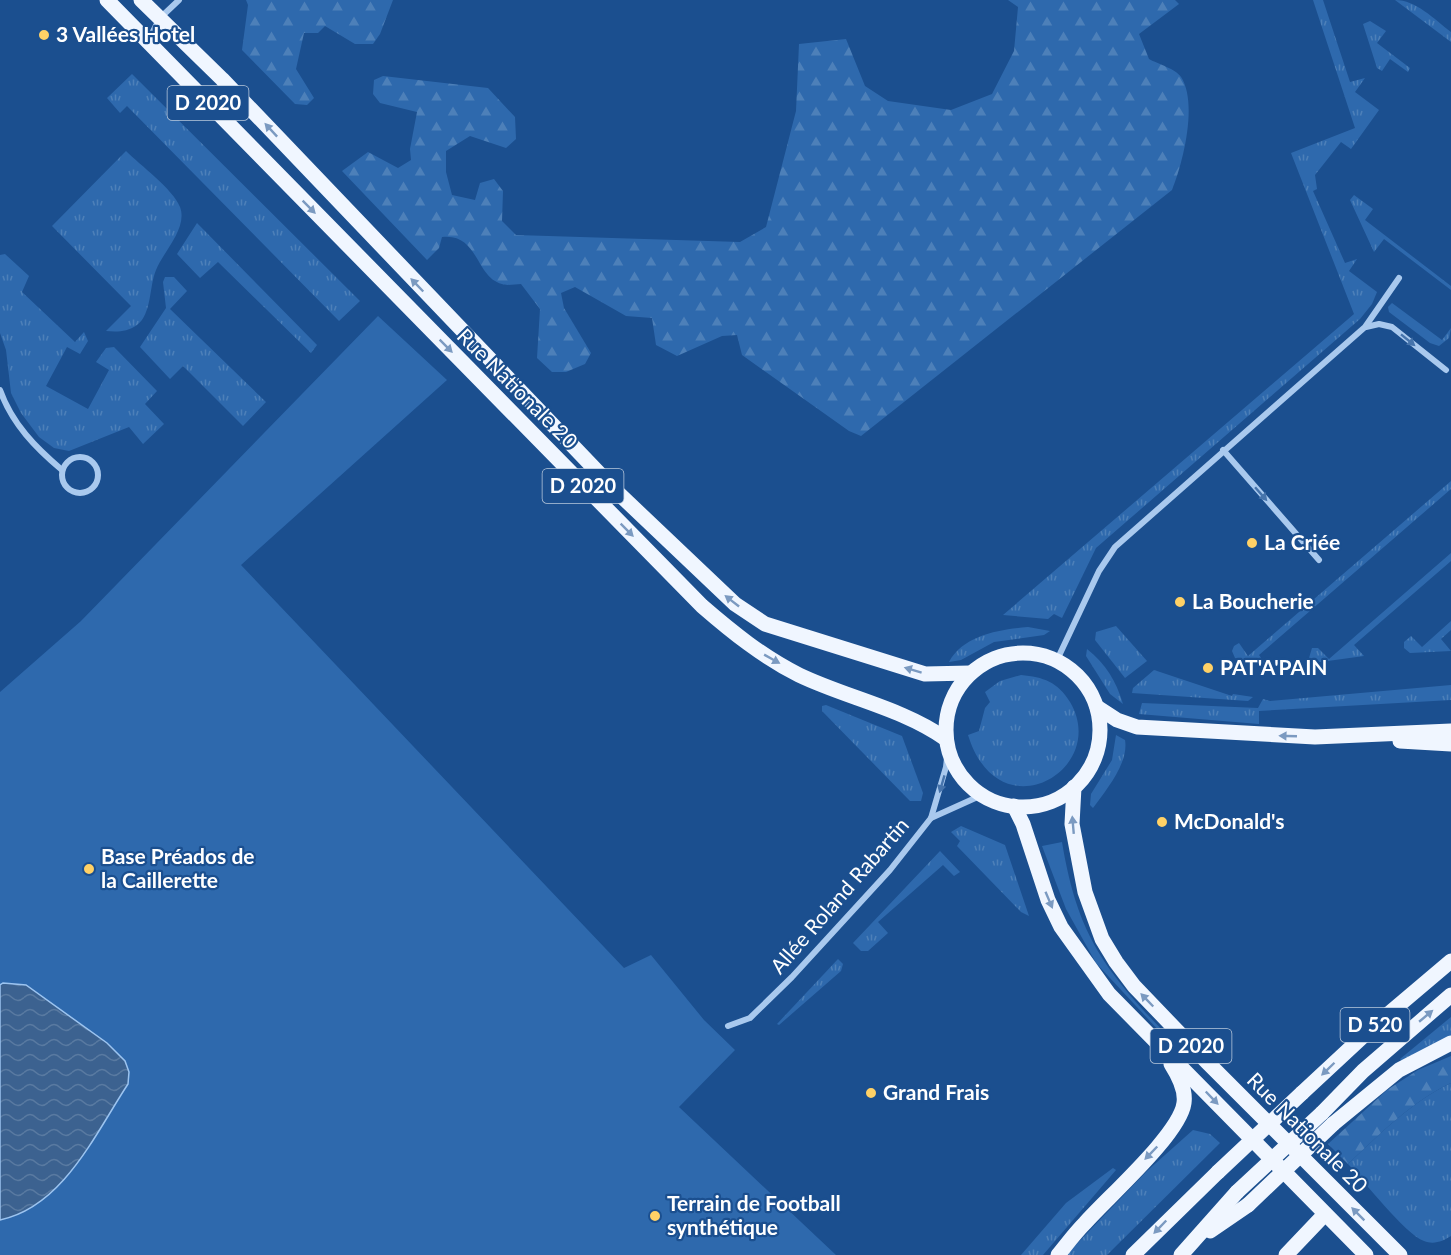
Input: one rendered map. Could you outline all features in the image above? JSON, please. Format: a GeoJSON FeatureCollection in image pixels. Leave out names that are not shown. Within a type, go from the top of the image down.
{"type":"FeatureCollection","features":[{"type":"Feature","properties":{"kind":"main road","name":"Rue Nationale 20"},"geometry":{"type":"LineString","coordinates":[[107,0],[702,606],[759,652],[799,675],[907,717],[947,744]]}},
{"type":"Feature","properties":{"kind":"main road","name":"Rue Nationale 20"},"geometry":{"type":"LineString","coordinates":[[141,0],[222,79],[608,482],[735,604],[765,624],[925,674],[970,673]]}},
{"type":"Feature","properties":{"kind":"main road","name":"Rue Nationale 20"},"geometry":{"type":"LineString","coordinates":[[1012,653],[1035,653],[1057,660],[1075,672],[1088,688],[1097,707],[1100,729],[1097,751],[1088,771],[1074,788],[1046,803],[1014,806],[982,795],[967,783],[955,767],[947,744],[947,715],[953,699],[970,673],[990,660],[1012,653]]}},
{"type":"Feature","properties":{"kind":"main road"},"geometry":{"type":"LineString","coordinates":[[1097,707],[1117,720],[1137,727],[1451,744]]}},
{"type":"Feature","properties":{"kind":"main road"},"geometry":{"type":"LineString","coordinates":[[1315,736],[1451,731]]}},
{"type":"Feature","properties":{"kind":"main road","name":"Rue Nationale 20"},"geometry":{"type":"LineString","coordinates":[[1074,788],[1072,824],[1085,892],[1102,939],[1116,962],[1134,986],[1207,1062],[1400,1255]]}},
{"type":"Feature","properties":{"kind":"main road","name":"Rue Nationale 20"},"geometry":{"type":"LineString","coordinates":[[1014,806],[1023,824],[1048,900],[1061,927],[1109,994],[1366,1255]]}},
{"type":"Feature","properties":{"kind":"main road","name":"D 520"},"geometry":{"type":"LineString","coordinates":[[1132,1255],[1373,1027],[1451,961]]}},
{"type":"Feature","properties":{"kind":"main road","name":"D 520"},"geometry":{"type":"LineString","coordinates":[[1185,1250],[1237,1192],[1327,1119],[1363,1071],[1451,995]]}},
{"type":"Feature","properties":{"kind":"main road"},"geometry":{"type":"LineString","coordinates":[[1058,1255],[1082,1226],[1170,1133],[1182,1113],[1184,1090],[1178,1076],[1147,1033]]}},
{"type":"Feature","properties":{"kind":"main road"},"geometry":{"type":"LineString","coordinates":[[1185,1250],[1248,1205],[1327,1119],[1399,1070],[1451,1043]]}},
{"type":"Feature","properties":{"kind":"main road"},"geometry":{"type":"LineString","coordinates":[[1287,1255],[1325,1214]]}},
{"type":"Feature","properties":{"kind":"street"},"geometry":{"type":"LineString","coordinates":[[147,42],[160,18],[179,0]]}},
{"type":"Feature","properties":{"kind":"street"},"geometry":{"type":"LineString","coordinates":[[1057,660],[1099,571],[1114,547],[1365,327],[1399,278]]}},
{"type":"Feature","properties":{"kind":"street"},"geometry":{"type":"LineString","coordinates":[[1365,327],[1379,324],[1392,327],[1446,370]]}},
{"type":"Feature","properties":{"kind":"street"},"geometry":{"type":"LineString","coordinates":[[0,390],[6,408],[37,449],[62,470],[63,482],[72,491],[89,490],[97,482],[95,464],[86,457],[74,457],[62,470]]}},
{"type":"Feature","properties":{"kind":"street"},"geometry":{"type":"LineString","coordinates":[[1223,450],[1319,560]]}},
{"type":"Feature","properties":{"kind":"street"},"geometry":{"type":"LineString","coordinates":[[931,818],[946,767],[947,744]]}},
{"type":"Feature","properties":{"kind":"street","name":"Allée Roland Rabartin"},"geometry":{"type":"LineString","coordinates":[[728,1026],[750,1018],[767,1003],[890,870],[931,818],[982,795]]}},
{"type":"Feature","properties":{"kind":"green space"},"geometry":{"type":"Polygon","coordinates":[[[246,0],[393,0],[380,34],[373,44],[355,44],[325,26],[318,33],[304,33],[296,69],[314,98],[307,105],[295,104],[242,50],[248,5],[246,0]]]}},
{"type":"Feature","properties":{"kind":"green space"},"geometry":{"type":"Polygon","coordinates":[[[1008,0],[1175,0],[1179,4],[1139,34],[1149,59],[1179,74],[1186,88],[1189,117],[1187,133],[1172,190],[861,436],[849,431],[742,355],[737,335],[722,336],[677,356],[656,345],[652,318],[626,316],[575,287],[561,293],[564,308],[591,353],[585,364],[566,372],[552,372],[537,358],[540,309],[521,284],[504,285],[493,280],[470,248],[454,238],[442,237],[439,248],[427,260],[342,171],[368,152],[398,168],[411,160],[410,149],[417,112],[380,103],[373,94],[374,80],[383,76],[488,88],[515,117],[516,139],[506,148],[470,136],[446,151],[446,172],[452,195],[475,200],[480,183],[494,179],[503,191],[502,221],[516,235],[740,242],[766,227],[796,111],[799,44],[846,39],[865,86],[888,101],[951,110],[992,94],[1014,51],[1018,7],[1008,0]]]}},
{"type":"Feature","properties":{"kind":"green space"},"geometry":{"type":"Polygon","coordinates":[[[1313,0],[1323,0],[1350,82],[1365,78],[1355,92],[1379,110],[1351,149],[1341,142],[1315,175],[1317,189],[1313,191],[1345,263],[1357,259],[1349,271],[1377,292],[1372,304],[1360,319],[1096,548],[1062,618],[1054,614],[1048,619],[1003,615],[1354,314],[1291,153],[1355,128],[1313,0]]]}},
{"type":"Feature","properties":{"kind":"green space"},"geometry":{"type":"Polygon","coordinates":[[[1395,0],[1410,3],[1431,16],[1451,32],[1451,42],[1395,0]]]}},
{"type":"Feature","properties":{"kind":"green space"},"geometry":{"type":"Polygon","coordinates":[[[1370,21],[1386,31],[1377,43],[1410,68],[1408,72],[1390,59],[1382,71],[1377,68],[1363,24],[1370,21]]]}},
{"type":"Feature","properties":{"kind":"green space"},"geometry":{"type":"Polygon","coordinates":[[[132,74],[360,301],[339,321],[127,106],[120,113],[107,98],[132,74]]]}},
{"type":"Feature","properties":{"kind":"green space"},"geometry":{"type":"Polygon","coordinates":[[[126,151],[171,193],[182,215],[174,240],[156,270],[148,307],[142,320],[126,330],[106,331],[131,306],[52,226],[126,151]]]}},
{"type":"Feature","properties":{"kind":"green space"},"geometry":{"type":"Polygon","coordinates":[[[1354,195],[1373,209],[1365,220],[1451,286],[1451,290],[1384,239],[1374,252],[1350,200],[1354,195]]]}},
{"type":"Feature","properties":{"kind":"green space"},"geometry":{"type":"Polygon","coordinates":[[[197,223],[317,345],[311,353],[218,262],[200,278],[177,254],[197,223]]]}},
{"type":"Feature","properties":{"kind":"green space"},"geometry":{"type":"Polygon","coordinates":[[[5,254],[29,276],[22,292],[75,342],[84,332],[88,341],[80,354],[67,347],[46,386],[88,409],[109,370],[96,362],[106,348],[114,347],[157,391],[145,404],[164,424],[143,444],[129,427],[69,451],[54,448],[39,437],[21,413],[11,393],[6,350],[0,333],[0,255],[5,254]]]}},
{"type":"Feature","properties":{"kind":"green space"},"geometry":{"type":"Polygon","coordinates":[[[165,277],[174,277],[187,291],[170,309],[266,402],[243,426],[183,366],[170,379],[140,347],[166,308],[163,282],[165,277]]]}},
{"type":"Feature","properties":{"kind":"green space"},"geometry":{"type":"Polygon","coordinates":[[[1392,303],[1442,340],[1451,328],[1449,338],[1439,346],[1430,343],[1389,312],[1388,307],[1392,303]]]}},
{"type":"Feature","properties":{"kind":"green space"},"geometry":{"type":"Polygon","coordinates":[[[378,316],[447,380],[241,565],[624,968],[651,955],[704,1020],[735,1050],[679,1107],[836,1255],[0,1255],[0,692],[81,621],[378,316]]]}},
{"type":"Feature","properties":{"kind":"green space"},"geometry":{"type":"Polygon","coordinates":[[[1451,481],[1451,489],[1259,655],[1267,666],[1235,658],[1232,651],[1234,646],[1239,643],[1248,656],[1451,481]]]}},
{"type":"Feature","properties":{"kind":"green space"},"geometry":{"type":"Polygon","coordinates":[[[1451,553],[1451,561],[1354,645],[1364,656],[1313,663],[1309,658],[1312,648],[1318,648],[1329,659],[1451,553]]]}},
{"type":"Feature","properties":{"kind":"green space"},"geometry":{"type":"Polygon","coordinates":[[[1451,621],[1451,630],[1441,639],[1451,651],[1410,653],[1404,648],[1404,642],[1411,636],[1422,647],[1451,621]]]}},
{"type":"Feature","properties":{"kind":"green space"},"geometry":{"type":"Polygon","coordinates":[[[1116,626],[1147,661],[1125,678],[1095,640],[1096,632],[1116,626]]]}},
{"type":"Feature","properties":{"kind":"green space"},"geometry":{"type":"Polygon","coordinates":[[[1028,627],[1050,631],[1044,635],[994,642],[961,660],[949,662],[963,645],[984,635],[1028,627]]]}},
{"type":"Feature","properties":{"kind":"green space"},"geometry":{"type":"Polygon","coordinates":[[[1087,649],[1110,674],[1123,704],[1110,694],[1086,656],[1087,649]]]}},
{"type":"Feature","properties":{"kind":"green space"},"geometry":{"type":"Polygon","coordinates":[[[1154,670],[1232,696],[1233,694],[1253,697],[1248,701],[1132,693],[1133,688],[1154,670]]]}},
{"type":"Feature","properties":{"kind":"green space"},"geometry":{"type":"Polygon","coordinates":[[[1021,675],[1043,679],[1055,685],[1070,702],[1078,727],[1075,749],[1063,768],[1046,781],[1024,786],[1003,781],[983,765],[968,735],[979,731],[985,708],[990,702],[985,692],[1000,681],[1021,675]]]}},
{"type":"Feature","properties":{"kind":"green space"},"geometry":{"type":"Polygon","coordinates":[[[1451,685],[1451,700],[1259,711],[1259,724],[1139,714],[1142,703],[1258,708],[1263,699],[1270,701],[1451,685]]]}},
{"type":"Feature","properties":{"kind":"green space"},"geometry":{"type":"Polygon","coordinates":[[[826,705],[902,736],[923,793],[921,801],[910,801],[822,711],[822,706],[826,705]]]}},
{"type":"Feature","properties":{"kind":"green space"},"geometry":{"type":"Polygon","coordinates":[[[1116,735],[1125,740],[1124,758],[1110,785],[1093,808],[1090,805],[1091,794],[1112,760],[1116,735]]]}},
{"type":"Feature","properties":{"kind":"green space"},"geometry":{"type":"Polygon","coordinates":[[[961,826],[1005,845],[1029,916],[1021,912],[957,846],[960,841],[951,832],[961,826]]]}},
{"type":"Feature","properties":{"kind":"green space"},"geometry":{"type":"Polygon","coordinates":[[[1062,842],[1076,900],[1095,946],[1124,987],[1163,1031],[1161,1033],[1096,963],[1066,909],[1042,846],[1062,842]]]}},
{"type":"Feature","properties":{"kind":"green space"},"geometry":{"type":"Polygon","coordinates":[[[940,851],[960,872],[954,876],[943,865],[878,922],[888,933],[868,951],[861,951],[853,943],[940,851]]]}},
{"type":"Feature","properties":{"kind":"green space"},"geometry":{"type":"Polygon","coordinates":[[[838,959],[843,964],[841,971],[779,1025],[777,1024],[838,959]]]}},
{"type":"Feature","properties":{"kind":"green space"},"geometry":{"type":"Polygon","coordinates":[[[1451,1017],[1451,1037],[1402,1061],[1400,1059],[1451,1017]]]}},
{"type":"Feature","properties":{"kind":"green space"},"geometry":{"type":"Polygon","coordinates":[[[1451,1056],[1451,1083],[1409,1109],[1348,1164],[1328,1144],[1387,1090],[1418,1070],[1451,1056]]]}},
{"type":"Feature","properties":{"kind":"green space"},"geometry":{"type":"Polygon","coordinates":[[[1451,1083],[1451,1236],[1431,1243],[1424,1241],[1406,1228],[1348,1164],[1409,1109],[1451,1083]]]}},
{"type":"Feature","properties":{"kind":"green space"},"geometry":{"type":"Polygon","coordinates":[[[1193,1130],[1210,1134],[1220,1143],[1107,1255],[1066,1255],[1147,1171],[1193,1130]]]}},
{"type":"Feature","properties":{"kind":"green space"},"geometry":{"type":"Polygon","coordinates":[[[1113,1168],[1116,1170],[1043,1255],[1021,1255],[1066,1203],[1113,1168]]]}},
{"type":"Feature","properties":{"kind":"water"},"geometry":{"type":"Polygon","coordinates":[[[3,983],[26,985],[107,1043],[125,1061],[129,1072],[128,1084],[75,1166],[42,1200],[22,1212],[0,1220],[0,985],[3,983]]]}},
{"type":"Feature","properties":{"kind":"place","name":"3 Vallées Hotel"},"geometry":{"type":"Point","coordinates":[44,35]}},
{"type":"Feature","properties":{"kind":"place","name":"La Criée"},"geometry":{"type":"Point","coordinates":[1252,543]}},
{"type":"Feature","properties":{"kind":"place","name":"La Boucherie"},"geometry":{"type":"Point","coordinates":[1180,602]}},
{"type":"Feature","properties":{"kind":"place","name":"PAT'A'PAIN"},"geometry":{"type":"Point","coordinates":[1208,668]}},
{"type":"Feature","properties":{"kind":"place","name":"McDonald's"},"geometry":{"type":"Point","coordinates":[1162,822]}},
{"type":"Feature","properties":{"kind":"place","name":"Base Préados de la Caillerette"},"geometry":{"type":"Point","coordinates":[89,869]}},
{"type":"Feature","properties":{"kind":"place","name":"Grand Frais"},"geometry":{"type":"Point","coordinates":[871,1093]}},
{"type":"Feature","properties":{"kind":"place","name":"Terrain de Football synthétique"},"geometry":{"type":"Point","coordinates":[655,1216]}}]}
